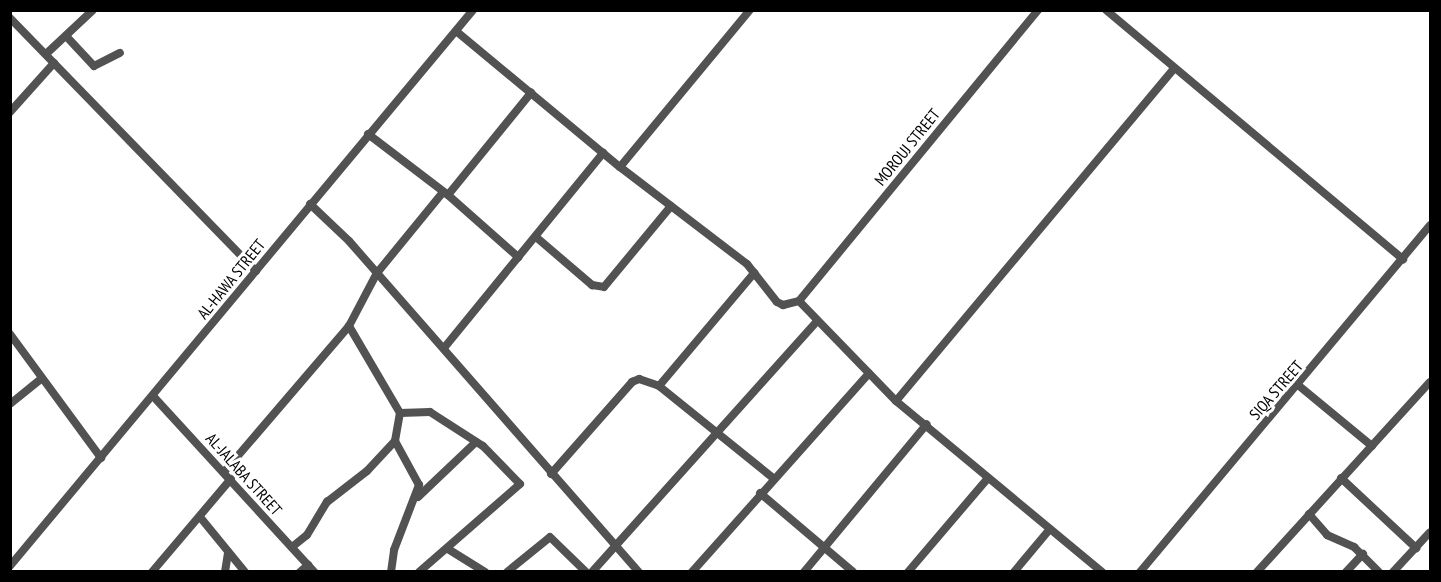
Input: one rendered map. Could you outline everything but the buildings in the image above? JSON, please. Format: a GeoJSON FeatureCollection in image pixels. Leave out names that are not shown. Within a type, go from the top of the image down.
{"type":"FeatureCollection","features":[{"type":"Feature","properties":{"kind":"street"},"geometry":{"type":"LineString","coordinates":[[46,54],[93,10]]}},
{"type":"Feature","properties":{"kind":"street","name":"AL-HAWA STREET"},"geometry":{"type":"LineString","coordinates":[[10,566],[473,10]]}},
{"type":"Feature","properties":{"kind":"street"},"geometry":{"type":"LineString","coordinates":[[620,167],[750,10]]}},
{"type":"Feature","properties":{"kind":"street","name":"MOROUJ STREET"},"geometry":{"type":"LineString","coordinates":[[799,301],[1038,10]]}},
{"type":"Feature","properties":{"kind":"street"},"geometry":{"type":"LineString","coordinates":[[1106,10],[1403,259]]}},
{"type":"Feature","properties":{"kind":"street"},"geometry":{"type":"LineString","coordinates":[[10,18],[256,271]]}},
{"type":"Feature","properties":{"kind":"street"},"geometry":{"type":"LineString","coordinates":[[456,31],[620,167],[754,273],[777,302],[783,305],[799,301],[896,401],[927,424],[988,478],[1102,572]]}},
{"type":"Feature","properties":{"kind":"street"},"geometry":{"type":"LineString","coordinates":[[66,36],[94,66],[120,54]]}},
{"type":"Feature","properties":{"kind":"street"},"geometry":{"type":"LineString","coordinates":[[10,112],[54,63]]}},
{"type":"Feature","properties":{"kind":"street"},"geometry":{"type":"LineString","coordinates":[[896,401],[1174,69]]}},
{"type":"Feature","properties":{"kind":"street"},"geometry":{"type":"LineString","coordinates":[[224,472],[349,326],[377,273],[531,93]]}},
{"type":"Feature","properties":{"kind":"street"},"geometry":{"type":"LineString","coordinates":[[368,134],[446,194],[519,257]]}},
{"type":"Feature","properties":{"kind":"street"},"geometry":{"type":"LineString","coordinates":[[444,348],[603,153]]}},
{"type":"Feature","properties":{"kind":"street"},"geometry":{"type":"LineString","coordinates":[[310,204],[377,273],[639,572]]}},
{"type":"Feature","properties":{"kind":"street"},"geometry":{"type":"LineString","coordinates":[[536,237],[592,285],[604,287],[671,206]]}},
{"type":"Feature","properties":{"kind":"street","name":"SIQA STREET"},"geometry":{"type":"LineString","coordinates":[[1140,572],[1431,225]]}},
{"type":"Feature","properties":{"kind":"street"},"geometry":{"type":"LineString","coordinates":[[659,386],[754,273]]}},
{"type":"Feature","properties":{"kind":"street"},"geometry":{"type":"LineString","coordinates":[[592,572],[617,547],[718,430],[818,321]]}},
{"type":"Feature","properties":{"kind":"street"},"geometry":{"type":"LineString","coordinates":[[292,547],[307,535],[327,502],[367,471],[396,441],[400,414],[349,326]]}},
{"type":"Feature","properties":{"kind":"street"},"geometry":{"type":"LineString","coordinates":[[11,335],[40,380],[101,458]]}},
{"type":"Feature","properties":{"kind":"street"},"geometry":{"type":"LineString","coordinates":[[692,572],[773,478],[869,373]]}},
{"type":"Feature","properties":{"kind":"street"},"geometry":{"type":"LineString","coordinates":[[551,474],[632,382],[639,379],[659,386],[718,430],[773,478]]}},
{"type":"Feature","properties":{"kind":"street"},"geometry":{"type":"LineString","coordinates":[[10,404],[40,380]]}},
{"type":"Feature","properties":{"kind":"street"},"geometry":{"type":"LineString","coordinates":[[1257,572],[1431,382]]}},
{"type":"Feature","properties":{"kind":"street"},"geometry":{"type":"LineString","coordinates":[[1298,385],[1372,446]]}},
{"type":"Feature","properties":{"kind":"street","name":"AL-JALABA STREET"},"geometry":{"type":"LineString","coordinates":[[153,396],[314,572]]}},
{"type":"Feature","properties":{"kind":"street"},"geometry":{"type":"LineString","coordinates":[[400,414],[430,412],[476,442],[520,484],[419,572]]}},
{"type":"Feature","properties":{"kind":"street"},"geometry":{"type":"LineString","coordinates":[[804,572],[927,424]]}},
{"type":"Feature","properties":{"kind":"street"},"geometry":{"type":"LineString","coordinates":[[391,572],[394,549],[414,500],[418,478],[396,441]]}},
{"type":"Feature","properties":{"kind":"street"},"geometry":{"type":"LineString","coordinates":[[414,500],[476,442]]}},
{"type":"Feature","properties":{"kind":"street"},"geometry":{"type":"LineString","coordinates":[[908,572],[988,478]]}},
{"type":"Feature","properties":{"kind":"street"},"geometry":{"type":"LineString","coordinates":[[1341,478],[1416,548]]}},
{"type":"Feature","properties":{"kind":"street"},"geometry":{"type":"LineString","coordinates":[[152,572],[231,479]]}},
{"type":"Feature","properties":{"kind":"street"},"geometry":{"type":"LineString","coordinates":[[760,493],[853,572]]}},
{"type":"Feature","properties":{"kind":"street"},"geometry":{"type":"LineString","coordinates":[[1309,514],[1327,536],[1342,539],[1363,554],[1379,572]]}},
{"type":"Feature","properties":{"kind":"street"},"geometry":{"type":"LineString","coordinates":[[200,517],[245,572]]}},
{"type":"Feature","properties":{"kind":"street"},"geometry":{"type":"LineString","coordinates":[[1014,572],[1050,529]]}},
{"type":"Feature","properties":{"kind":"street"},"geometry":{"type":"LineString","coordinates":[[1394,572],[1431,532]]}},
{"type":"Feature","properties":{"kind":"street"},"geometry":{"type":"LineString","coordinates":[[507,572],[550,537],[586,572]]}},
{"type":"Feature","properties":{"kind":"street"},"geometry":{"type":"LineString","coordinates":[[448,549],[485,572]]}},
{"type":"Feature","properties":{"kind":"street"},"geometry":{"type":"LineString","coordinates":[[225,572],[228,552]]}},
{"type":"Feature","properties":{"kind":"street"},"geometry":{"type":"LineString","coordinates":[[1346,572],[1363,554]]}},
{"type":"Feature","properties":{"kind":"street"},"geometry":{"type":"LineString","coordinates":[[300,572],[308,564]]}}]}
